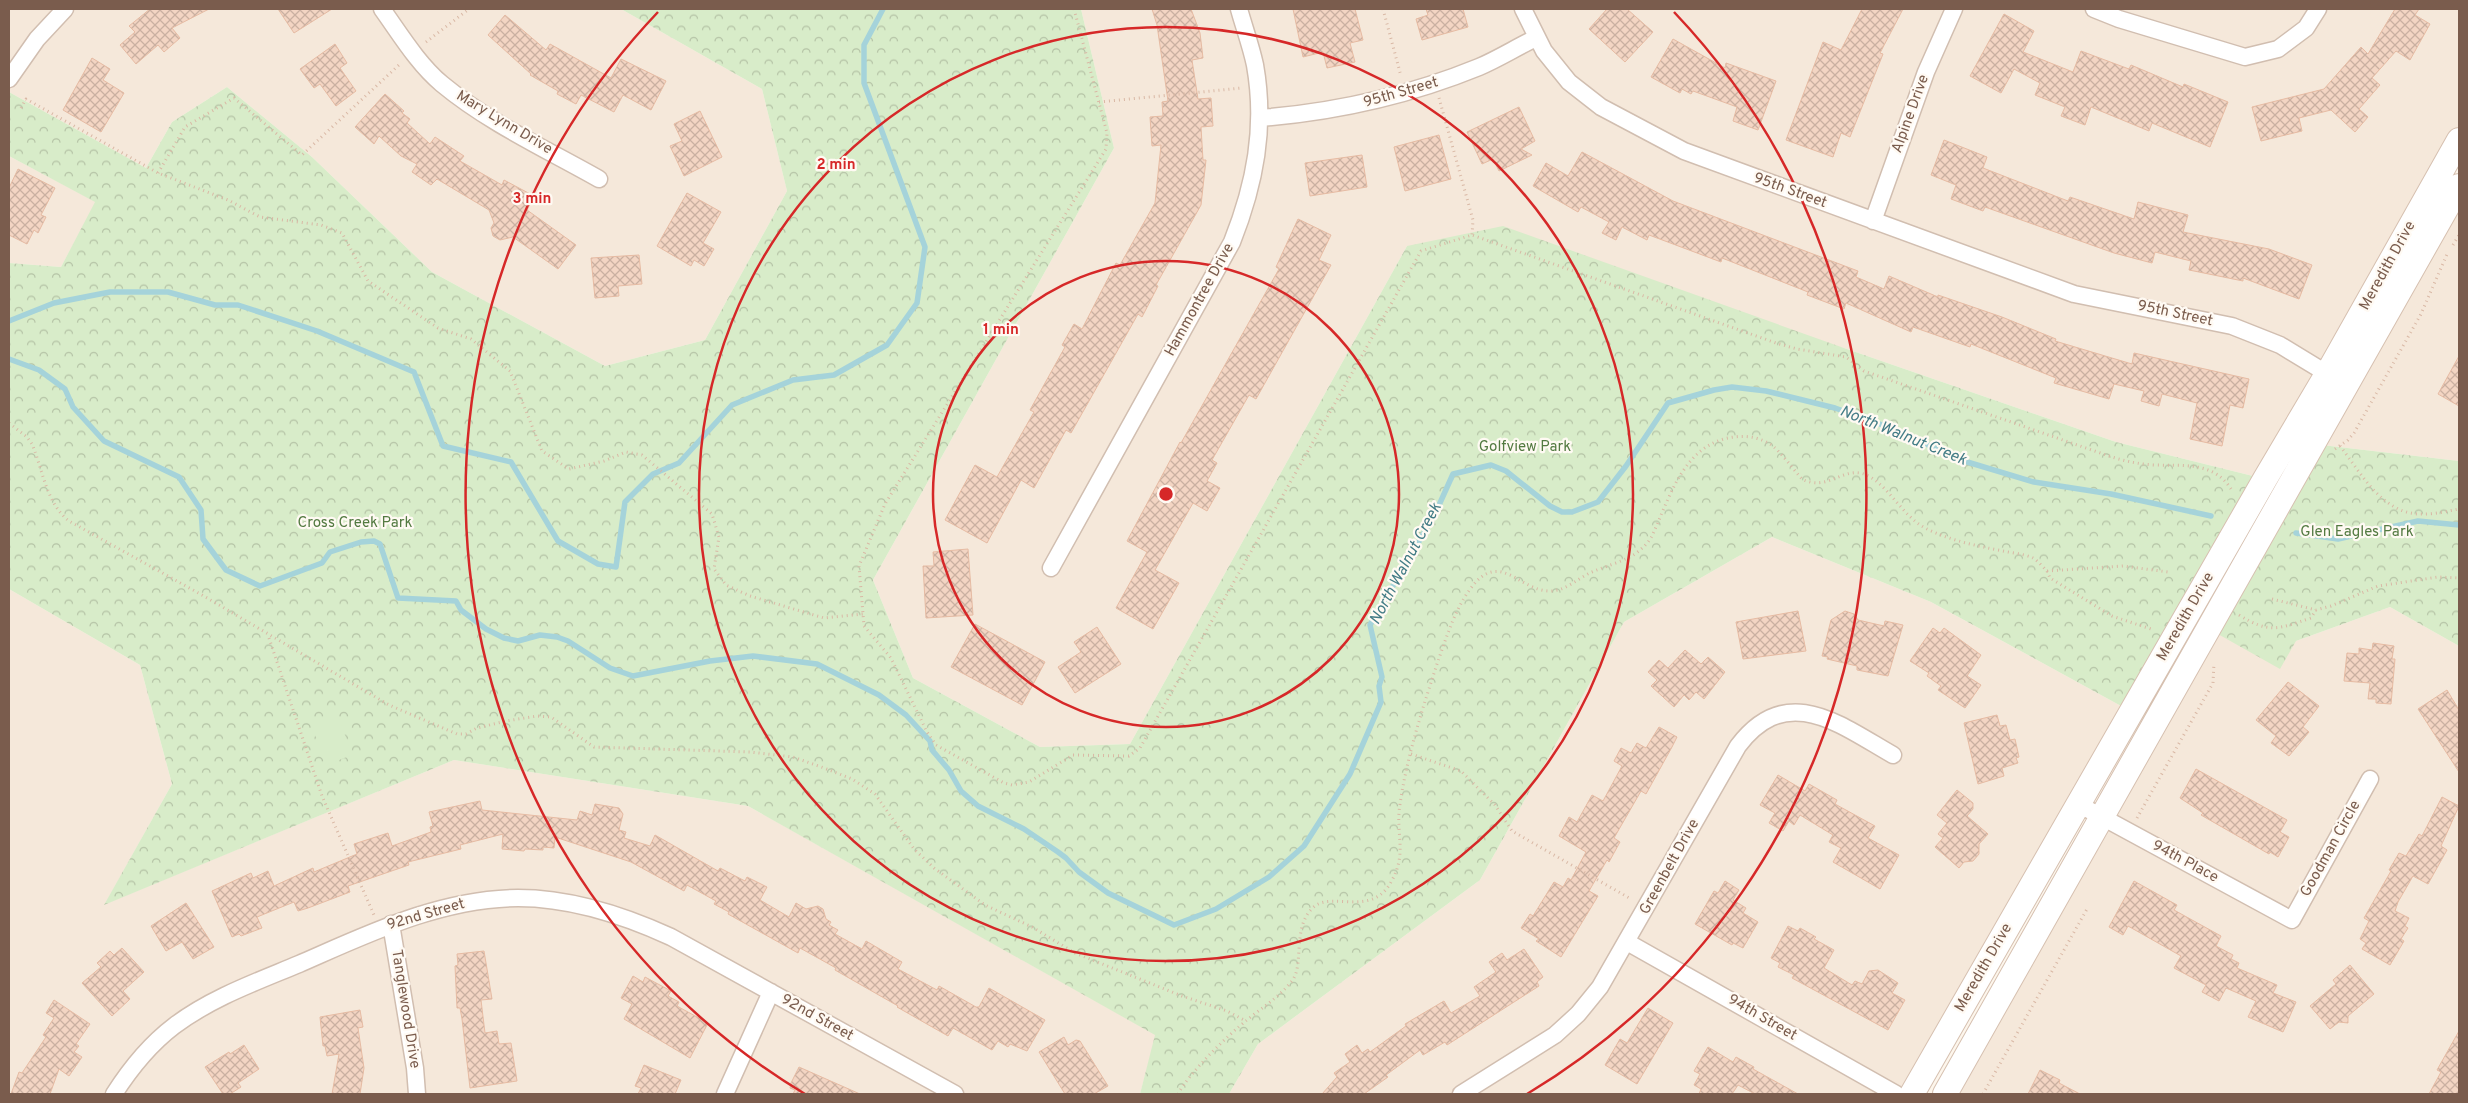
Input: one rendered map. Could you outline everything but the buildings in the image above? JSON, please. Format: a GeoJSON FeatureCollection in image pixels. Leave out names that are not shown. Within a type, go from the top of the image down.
{"type":"FeatureCollection","features":[{"type":"Feature","properties":{"kind":"main road","name":"Meredith Drive"},"geometry":{"type":"LineString","coordinates":[[1912,1094],[2327,374],[2459,140]]}},
{"type":"Feature","properties":{"kind":"main road","name":"Meredith Drive"},"geometry":{"type":"LineString","coordinates":[[1946,1094],[2101,816],[2348,385],[2459,186]]}},
{"type":"Feature","properties":{"kind":"street"},"geometry":{"type":"LineString","coordinates":[[9,79],[37,39],[65,9]]}},
{"type":"Feature","properties":{"kind":"street","name":"Mary Lynn Drive"},"geometry":{"type":"LineString","coordinates":[[382,9],[440,83],[483,114],[599,179]]}},
{"type":"Feature","properties":{"kind":"street","name":"Hammontree Drive"},"geometry":{"type":"LineString","coordinates":[[1051,568],[1232,242],[1246,208],[1254,180],[1260,118],[1255,65],[1239,9]]}},
{"type":"Feature","properties":{"kind":"street"},"geometry":{"type":"LineString","coordinates":[[1523,9],[1536,38]]}},
{"type":"Feature","properties":{"kind":"street","name":"Alpine Drive"},"geometry":{"type":"LineString","coordinates":[[1873,221],[1926,72],[1954,9]]}},
{"type":"Feature","properties":{"kind":"street"},"geometry":{"type":"LineString","coordinates":[[2094,9],[2119,19],[2244,57],[2278,49],[2306,28],[2318,9]]}},
{"type":"Feature","properties":{"kind":"street","name":"95th Street"},"geometry":{"type":"LineString","coordinates":[[1260,118],[1301,115],[1362,105],[1435,84],[1480,66],[1536,38],[1569,82],[1601,107],[1684,151],[2074,294],[2232,326],[2280,345],[2348,385]]}},
{"type":"Feature","properties":{"kind":"street","name":"Greenbelt Drive"},"geometry":{"type":"LineString","coordinates":[[1461,1094],[1527,1054],[1567,1024],[1600,987],[1628,942],[1738,746],[1748,733],[1762,722],[1778,714],[1796,711],[1814,714],[1832,720],[1893,755]]}},
{"type":"Feature","properties":{"kind":"street","name":"Goodman Circle"},"geometry":{"type":"LineString","coordinates":[[2292,920],[2370,779]]}},
{"type":"Feature","properties":{"kind":"street","name":"94th Place"},"geometry":{"type":"LineString","coordinates":[[2078,804],[2292,920]]}},
{"type":"Feature","properties":{"kind":"street","name":"92nd Street"},"geometry":{"type":"LineString","coordinates":[[114,1094],[127,1074],[148,1049],[172,1027],[200,1009],[229,994],[386,926],[446,906],[481,900],[519,898],[564,902],[596,908],[635,920],[671,937],[956,1094]]}},
{"type":"Feature","properties":{"kind":"street","name":"Tanglewood Drive"},"geometry":{"type":"LineString","coordinates":[[386,926],[415,1068],[417,1094]]}},
{"type":"Feature","properties":{"kind":"street","name":"94th Street"},"geometry":{"type":"LineString","coordinates":[[1628,942],[1896,1094]]}},
{"type":"Feature","properties":{"kind":"street"},"geometry":{"type":"LineString","coordinates":[[725,1094],[770,992]]}},
{"type":"Feature","properties":{"kind":"path"},"geometry":{"type":"LineString","coordinates":[[158,173],[185,127],[234,98],[302,154],[414,52],[468,9]]}},
{"type":"Feature","properties":{"kind":"path"},"geometry":{"type":"LineString","coordinates":[[1074,9],[1107,133],[1106,149],[885,504],[858,566],[864,626],[891,658],[927,732],[936,745],[1004,783],[1019,785],[1029,782],[1073,755],[1129,756],[1135,753],[1420,251],[1472,235],[1776,343],[1798,349],[1846,356],[1864,371],[2109,456],[2134,463],[2199,466],[2217,474],[2227,482],[2236,496]]}},
{"type":"Feature","properties":{"kind":"path"},"geometry":{"type":"LineString","coordinates":[[1383,9],[1401,76]]}},
{"type":"Feature","properties":{"kind":"path"},"geometry":{"type":"LineString","coordinates":[[1435,84],[1473,220],[1472,235]]}},
{"type":"Feature","properties":{"kind":"path"},"geometry":{"type":"LineString","coordinates":[[1099,102],[1238,88],[1257,90]]}},
{"type":"Feature","properties":{"kind":"path"},"geometry":{"type":"LineString","coordinates":[[21,108],[26,99],[158,173],[228,200],[260,217],[321,225],[342,234],[368,281],[438,328],[471,339],[510,371],[542,451],[569,469],[604,461],[626,452],[642,455],[712,514],[719,537],[714,569],[726,585],[750,596],[824,618],[863,614]]}},
{"type":"Feature","properties":{"kind":"path"},"geometry":{"type":"LineString","coordinates":[[2459,235],[2440,269],[2421,314],[2348,440],[2340,446],[2374,491],[2397,510],[2425,514],[2459,509]]}},
{"type":"Feature","properties":{"kind":"path"},"geometry":{"type":"LineString","coordinates":[[9,424],[27,437],[32,444],[53,504],[60,514],[389,705],[457,734],[466,734],[477,728],[506,721],[537,716],[552,717],[594,747],[710,750],[793,757],[852,778],[876,794],[914,849],[934,868],[985,905],[1032,927],[1075,953],[1182,996],[1228,1011],[1246,1021]]}},
{"type":"Feature","properties":{"kind":"path"},"geometry":{"type":"LineString","coordinates":[[1178,1094],[1183,1085],[1246,1021],[1277,998],[1294,979],[1302,926],[1308,912],[1318,904],[1364,902],[1379,896],[1390,885],[1399,867],[1402,854],[1399,807],[1411,754],[1429,689],[1450,627],[1472,587],[1493,571],[1506,571],[1534,587],[1550,591],[1561,589],[1589,573],[1637,552],[1647,544],[1652,536],[1678,478],[1690,461],[1702,448],[1722,438],[1745,436],[1758,439],[1773,447],[1802,480],[1808,482],[1824,483],[1852,473],[1863,474],[1876,481],[1906,514],[1924,528],[1953,540],[2033,558],[2048,571],[2050,578],[2112,616],[2160,632]]}},
{"type":"Feature","properties":{"kind":"path"},"geometry":{"type":"LineString","coordinates":[[2048,571],[2123,566],[2168,572]]}},
{"type":"Feature","properties":{"kind":"path"},"geometry":{"type":"LineString","coordinates":[[2272,599],[2316,610],[2378,586],[2438,576],[2459,578]]}},
{"type":"Feature","properties":{"kind":"path"},"geometry":{"type":"LineString","coordinates":[[2237,614],[2259,627],[2282,627],[2311,618],[2316,610]]}},
{"type":"Feature","properties":{"kind":"path"},"geometry":{"type":"LineString","coordinates":[[269,636],[322,796],[386,926]]}},
{"type":"Feature","properties":{"kind":"path"},"geometry":{"type":"LineString","coordinates":[[1411,754],[1462,771],[1495,805],[1512,831],[1647,908]]}},
{"type":"Feature","properties":{"kind":"path"},"geometry":{"type":"LineString","coordinates":[[1983,1094],[2087,909]]}},
{"type":"Feature","properties":{"kind":"shaded area"},"geometry":{"type":"Polygon","coordinates":[[[9,9],[621,9],[762,89],[787,191],[705,340],[605,366],[432,272],[312,157],[227,87],[172,122],[146,168],[9,92],[9,9]]]}},
{"type":"Feature","properties":{"kind":"shaded area"},"geometry":{"type":"Polygon","coordinates":[[[1081,9],[2459,9],[2459,140],[2265,479],[2116,442],[1844,348],[1407,246],[1130,744],[1040,747],[913,678],[873,580],[1114,148],[1081,9]]]}},
{"type":"Feature","properties":{"kind":"shaded area"},"geometry":{"type":"Polygon","coordinates":[[[9,156],[96,202],[61,267],[9,263],[9,156]]]}},
{"type":"Feature","properties":{"kind":"shaded area"},"geometry":{"type":"Polygon","coordinates":[[[2459,186],[2459,461],[2313,444],[2459,186]]]}},
{"type":"Feature","properties":{"kind":"shaded area"},"geometry":{"type":"Polygon","coordinates":[[[1772,537],[1931,602],[2132,712],[1912,1094],[1229,1094],[1258,1044],[1480,880],[1624,622],[1772,537]]]}},
{"type":"Feature","properties":{"kind":"shaded area"},"geometry":{"type":"Polygon","coordinates":[[[9,589],[140,665],[172,784],[105,904],[454,760],[748,806],[1156,1035],[1140,1094],[9,1094],[9,589]]]}},
{"type":"Feature","properties":{"kind":"shaded area"},"geometry":{"type":"Polygon","coordinates":[[[2390,607],[2459,646],[2459,1094],[1945,1094],[2209,629],[2296,641],[2390,607]]]}},
{"type":"Feature","properties":{"kind":"green space"},"geometry":{"type":"Polygon","coordinates":[[[621,9],[1081,9],[1114,148],[873,580],[913,678],[1040,747],[1130,744],[1407,246],[1503,226],[1844,348],[2116,442],[2265,479],[2132,712],[1931,602],[1772,537],[1624,622],[1480,880],[1258,1044],[1229,1094],[1140,1094],[1155,1035],[748,806],[454,760],[104,905],[172,784],[140,665],[9,589],[9,263],[61,267],[95,202],[9,156],[9,92],[146,168],[172,122],[227,87],[312,157],[432,272],[605,366],[705,340],[787,191],[762,89],[621,9]]]}},
{"type":"Feature","properties":{"kind":"green space","name":"Glen Eagles Park"},"geometry":{"type":"Polygon","coordinates":[[[2313,444],[2459,461],[2459,646],[2390,607],[2296,641],[2280,669],[2209,629],[2313,444]]]}},
{"type":"Feature","properties":{"kind":"green space"},"geometry":{"type":"Polygon","coordinates":[[[338,715],[352,755],[326,765],[311,724],[338,715]]]}},
{"type":"Feature","properties":{"kind":"waterway"},"geometry":{"type":"LineString","coordinates":[[9,321],[54,303],[110,292],[168,292],[215,305],[238,305],[317,331],[414,372],[443,446],[511,462],[558,541],[598,564],[616,567],[625,502],[653,474],[679,463],[732,405],[793,380],[834,375],[887,345],[917,303],[925,247],[864,83],[864,45],[883,9]]}},
{"type":"Feature","properties":{"kind":"waterway","name":"North Walnut Creek"},"geometry":{"type":"LineString","coordinates":[[9,359],[39,370],[65,389],[73,407],[104,441],[179,477],[201,510],[203,539],[226,570],[260,586],[322,563],[330,552],[361,542],[374,541],[380,544],[398,598],[456,601],[461,610],[486,629],[504,638],[518,641],[540,635],[557,637],[568,641],[610,668],[633,676],[710,661],[753,656],[817,664],[879,695],[906,715],[930,741],[932,750],[949,770],[961,791],[978,806],[1024,829],[1066,858],[1079,872],[1108,893],[1174,925],[1216,909],[1269,877],[1304,846],[1350,774],[1381,702],[1379,686],[1382,677],[1370,625],[1435,514],[1453,474],[1491,465],[1506,471],[1550,506],[1562,512],[1572,512],[1598,502],[1626,466],[1668,403],[1732,387],[1766,391],[1835,408],[1888,427],[1964,461],[2034,482],[2111,494],[2211,516]]}},
{"type":"Feature","properties":{"kind":"waterway","name":"North Walnut Creek"},"geometry":{"type":"LineString","coordinates":[[2296,533],[2338,539],[2418,521],[2459,525]]}},
{"type":"Feature","properties":{"kind":"park label","name":"Golfview Park"},"geometry":{"type":"Point","coordinates":[1525,447]}},
{"type":"Feature","properties":{"kind":"park label","name":"Cross Creek Park"},"geometry":{"type":"Point","coordinates":[355,523]}}]}
